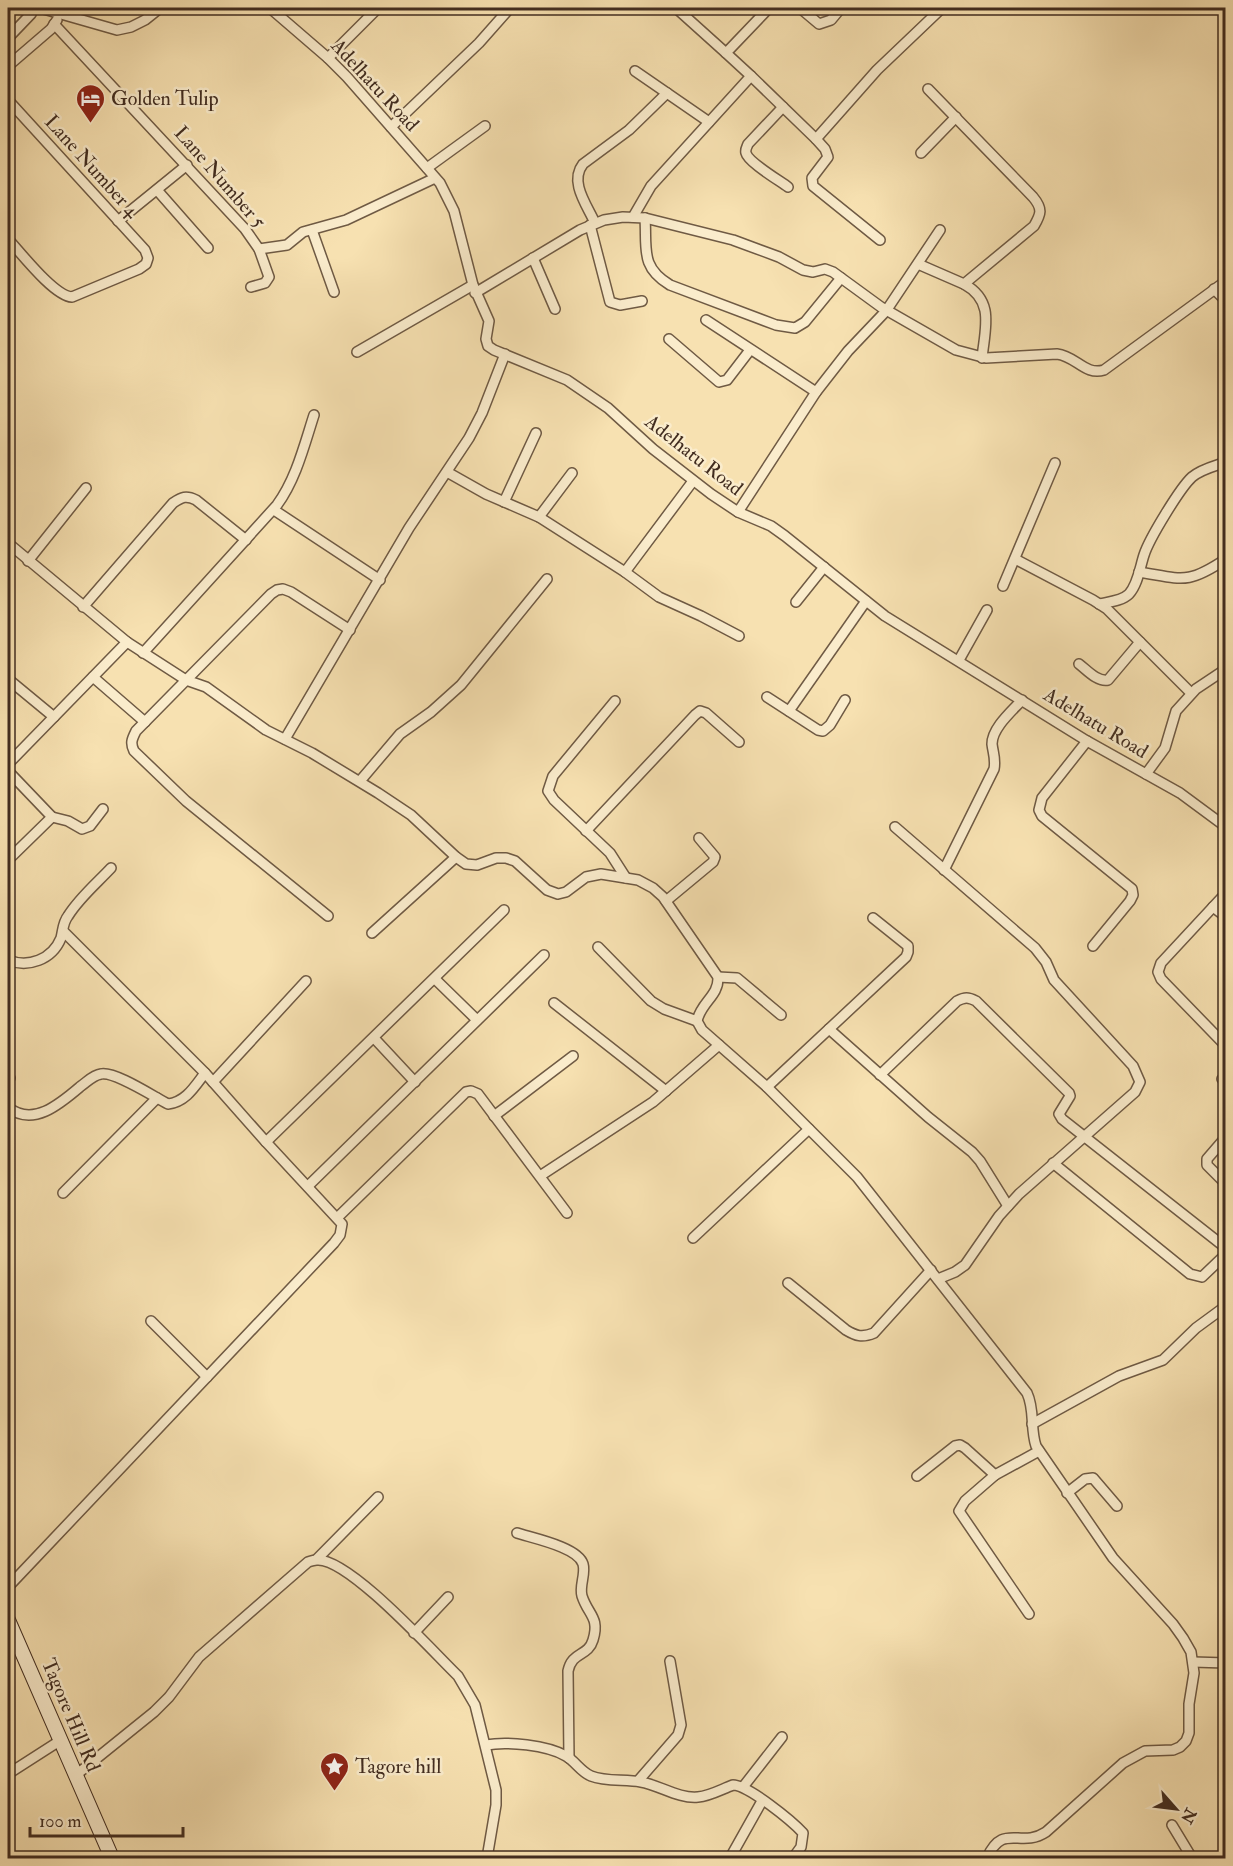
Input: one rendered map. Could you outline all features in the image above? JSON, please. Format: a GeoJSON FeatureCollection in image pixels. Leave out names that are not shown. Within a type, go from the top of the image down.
{"type":"FeatureCollection","features":[{"type":"Feature","properties":{"kind":"main road","name":"Tagore Hill Rd"},"geometry":{"type":"LineString","coordinates":[[8,1620],[112,1858]]}},
{"type":"Feature","properties":{"kind":"street"},"geometry":{"type":"LineString","coordinates":[[8,38],[34,8]]}},
{"type":"Feature","properties":{"kind":"street"},"geometry":{"type":"LineString","coordinates":[[40,8],[63,11],[117,30],[131,27],[145,20],[160,8]]}},
{"type":"Feature","properties":{"kind":"street","name":"Adelhatu Road"},"geometry":{"type":"LineString","coordinates":[[270,8],[328,58],[435,178],[454,212],[474,289],[489,321],[486,339],[488,345],[494,350],[567,380],[608,408],[693,481],[738,512],[771,526],[885,616],[1087,741],[1194,802],[1226,827]]}},
{"type":"Feature","properties":{"kind":"street"},"geometry":{"type":"LineString","coordinates":[[328,58],[378,8]]}},
{"type":"Feature","properties":{"kind":"street"},"geometry":{"type":"LineString","coordinates":[[391,127],[479,43],[510,8]]}},
{"type":"Feature","properties":{"kind":"street"},"geometry":{"type":"LineString","coordinates":[[676,8],[783,106],[825,148],[828,157],[812,178],[813,186],[880,240]]}},
{"type":"Feature","properties":{"kind":"street"},"geometry":{"type":"LineString","coordinates":[[726,53],[769,8]]}},
{"type":"Feature","properties":{"kind":"street"},"geometry":{"type":"LineString","coordinates":[[800,8],[819,24],[831,20],[841,8]]}},
{"type":"Feature","properties":{"kind":"street"},"geometry":{"type":"LineString","coordinates":[[816,139],[877,70],[942,8]]}},
{"type":"Feature","properties":{"kind":"street"},"geometry":{"type":"LineString","coordinates":[[8,66],[54,24],[63,11]]}},
{"type":"Feature","properties":{"kind":"street","name":"Lane Number 5"},"geometry":{"type":"LineString","coordinates":[[54,24],[237,218],[259,249],[269,277],[265,283],[251,287]]}},
{"type":"Feature","properties":{"kind":"street"},"geometry":{"type":"LineString","coordinates":[[635,71],[708,122]]}},
{"type":"Feature","properties":{"kind":"street"},"geometry":{"type":"LineString","coordinates":[[633,217],[651,186],[751,76]]}},
{"type":"Feature","properties":{"kind":"street"},"geometry":{"type":"LineString","coordinates":[[928,89],[1040,206],[1041,214],[1034,226],[964,284]]}},
{"type":"Feature","properties":{"kind":"street"},"geometry":{"type":"LineString","coordinates":[[642,301],[620,305],[610,302],[592,224],[576,177],[583,165],[629,130],[667,93]]}},
{"type":"Feature","properties":{"kind":"street","name":"Lane Number 4"},"geometry":{"type":"LineString","coordinates":[[8,100],[145,250],[148,258],[146,264],[139,269],[72,297],[66,297],[55,290],[8,238]]}},
{"type":"Feature","properties":{"kind":"street"},"geometry":{"type":"LineString","coordinates":[[783,106],[748,144],[746,150],[747,156],[788,187]]}},
{"type":"Feature","properties":{"kind":"street"},"geometry":{"type":"LineString","coordinates":[[921,153],[956,117]]}},
{"type":"Feature","properties":{"kind":"street"},"geometry":{"type":"LineString","coordinates":[[426,168],[485,126]]}},
{"type":"Feature","properties":{"kind":"street"},"geometry":{"type":"LineString","coordinates":[[118,221],[187,165]]}},
{"type":"Feature","properties":{"kind":"street"},"geometry":{"type":"LineString","coordinates":[[259,249],[287,245],[297,236],[346,220],[435,178]]}},
{"type":"Feature","properties":{"kind":"street"},"geometry":{"type":"LineString","coordinates":[[157,190],[208,248]]}},
{"type":"Feature","properties":{"kind":"street"},"geometry":{"type":"LineString","coordinates":[[357,352],[592,224],[623,217],[645,218],[733,240],[779,257],[803,270],[813,272],[825,269],[886,310],[956,350],[982,358],[1002,359],[1057,354],[1073,358],[1088,370],[1096,372],[1104,370],[1226,281]]}},
{"type":"Feature","properties":{"kind":"street"},"geometry":{"type":"LineString","coordinates":[[645,218],[647,256],[649,266],[656,277],[670,285],[776,325],[795,328],[805,322],[841,278]]}},
{"type":"Feature","properties":{"kind":"street"},"geometry":{"type":"LineString","coordinates":[[312,230],[334,292]]}},
{"type":"Feature","properties":{"kind":"street"},"geometry":{"type":"LineString","coordinates":[[738,512],[816,392],[848,351],[886,310],[940,230]]}},
{"type":"Feature","properties":{"kind":"street"},"geometry":{"type":"LineString","coordinates":[[533,258],[555,309]]}},
{"type":"Feature","properties":{"kind":"street"},"geometry":{"type":"LineString","coordinates":[[918,264],[964,284],[980,296],[986,318],[982,358]]}},
{"type":"Feature","properties":{"kind":"street"},"geometry":{"type":"LineString","coordinates":[[1214,289],[1226,301]]}},
{"type":"Feature","properties":{"kind":"street"},"geometry":{"type":"LineString","coordinates":[[705,321],[816,392]]}},
{"type":"Feature","properties":{"kind":"street"},"geometry":{"type":"LineString","coordinates":[[669,339],[719,382],[727,380],[750,350]]}},
{"type":"Feature","properties":{"kind":"street"},"geometry":{"type":"LineString","coordinates":[[285,739],[409,528],[447,472],[482,413],[506,354]]}},
{"type":"Feature","properties":{"kind":"street"},"geometry":{"type":"LineString","coordinates":[[143,653],[274,510],[286,493],[314,415]]}},
{"type":"Feature","properties":{"kind":"street"},"geometry":{"type":"LineString","coordinates":[[504,502],[536,433]]}},
{"type":"Feature","properties":{"kind":"street"},"geometry":{"type":"LineString","coordinates":[[1099,604],[1124,598],[1129,594],[1134,586],[1144,553],[1192,477],[1226,462]]}},
{"type":"Feature","properties":{"kind":"street"},"geometry":{"type":"LineString","coordinates":[[1003,586],[1055,463]]}},
{"type":"Feature","properties":{"kind":"street"},"geometry":{"type":"LineString","coordinates":[[447,472],[473,488],[539,517],[625,572],[659,597],[739,636]]}},
{"type":"Feature","properties":{"kind":"street"},"geometry":{"type":"LineString","coordinates":[[539,517],[572,473]]}},
{"type":"Feature","properties":{"kind":"street"},"geometry":{"type":"LineString","coordinates":[[625,572],[693,481]]}},
{"type":"Feature","properties":{"kind":"street"},"geometry":{"type":"LineString","coordinates":[[28,561],[86,488]]}},
{"type":"Feature","properties":{"kind":"street"},"geometry":{"type":"LineString","coordinates":[[84,607],[173,503],[181,497],[189,496],[196,500],[246,540]]}},
{"type":"Feature","properties":{"kind":"street"},"geometry":{"type":"LineString","coordinates":[[274,510],[380,580]]}},
{"type":"Feature","properties":{"kind":"street"},"geometry":{"type":"LineString","coordinates":[[8,543],[127,642],[186,680],[206,687],[266,730],[360,781],[411,815],[466,864],[477,865],[496,858],[506,858],[515,861],[547,890],[558,894],[566,892],[586,877],[601,874],[638,880],[653,888],[666,901],[718,977],[715,992],[699,1010],[697,1021],[702,1030],[767,1087],[857,1177],[1027,1393],[1032,1403],[1033,1436],[1039,1451],[1113,1558],[1173,1624],[1183,1638],[1193,1662],[1194,1673],[1188,1713],[1189,1733],[1186,1742],[1173,1750],[1145,1751],[1134,1756],[1123,1763],[1046,1832],[1028,1839],[999,1840],[992,1846],[987,1858]]}},
{"type":"Feature","properties":{"kind":"street"},"geometry":{"type":"LineString","coordinates":[[1015,559],[1099,604],[1191,693]]}},
{"type":"Feature","properties":{"kind":"street"},"geometry":{"type":"LineString","coordinates":[[1139,572],[1186,579],[1204,574],[1226,559]]}},
{"type":"Feature","properties":{"kind":"street"},"geometry":{"type":"LineString","coordinates":[[796,603],[824,567]]}},
{"type":"Feature","properties":{"kind":"street"},"geometry":{"type":"LineString","coordinates":[[360,781],[400,734],[431,712],[461,685],[547,579]]}},
{"type":"Feature","properties":{"kind":"street"},"geometry":{"type":"LineString","coordinates":[[328,916],[186,801],[134,751],[131,745],[132,738],[145,722],[277,590],[291,592],[350,630]]}},
{"type":"Feature","properties":{"kind":"street"},"geometry":{"type":"LineString","coordinates":[[789,711],[866,601]]}},
{"type":"Feature","properties":{"kind":"street"},"geometry":{"type":"LineString","coordinates":[[959,660],[987,610]]}},
{"type":"Feature","properties":{"kind":"street"},"geometry":{"type":"LineString","coordinates":[[8,764],[127,642]]}},
{"type":"Feature","properties":{"kind":"street"},"geometry":{"type":"LineString","coordinates":[[1079,664],[1099,679],[1108,681],[1140,642]]}},
{"type":"Feature","properties":{"kind":"street"},"geometry":{"type":"LineString","coordinates":[[1146,774],[1165,748],[1176,711],[1191,693],[1226,669]]}},
{"type":"Feature","properties":{"kind":"street"},"geometry":{"type":"LineString","coordinates":[[93,676],[145,722]]}},
{"type":"Feature","properties":{"kind":"street"},"geometry":{"type":"LineString","coordinates":[[8,679],[54,717]]}},
{"type":"Feature","properties":{"kind":"street"},"geometry":{"type":"LineString","coordinates":[[767,697],[823,731],[830,725],[845,700]]}},
{"type":"Feature","properties":{"kind":"street"},"geometry":{"type":"LineString","coordinates":[[944,870],[991,777],[996,759],[992,745],[997,729],[1022,700]]}},
{"type":"Feature","properties":{"kind":"street"},"geometry":{"type":"LineString","coordinates":[[615,701],[553,776],[548,791],[554,800],[610,853],[626,878]]}},
{"type":"Feature","properties":{"kind":"street"},"geometry":{"type":"LineString","coordinates":[[586,831],[700,711],[706,712],[739,742]]}},
{"type":"Feature","properties":{"kind":"street"},"geometry":{"type":"LineString","coordinates":[[1087,741],[1042,798],[1039,810],[1042,816],[1132,889],[1133,895],[1130,901],[1093,946]]}},
{"type":"Feature","properties":{"kind":"street"},"geometry":{"type":"LineString","coordinates":[[8,771],[52,817],[68,821],[82,829],[90,826],[103,809]]}},
{"type":"Feature","properties":{"kind":"street"},"geometry":{"type":"LineString","coordinates":[[8,860],[52,817]]}},
{"type":"Feature","properties":{"kind":"street"},"geometry":{"type":"LineString","coordinates":[[895,827],[1035,948],[1046,962],[1054,980],[1138,1073],[1140,1082],[1135,1092],[1053,1163],[1008,1206],[965,1265],[938,1279]]}},
{"type":"Feature","properties":{"kind":"street"},"geometry":{"type":"LineString","coordinates":[[666,901],[713,862],[715,857],[713,852],[699,838]]}},
{"type":"Feature","properties":{"kind":"street"},"geometry":{"type":"LineString","coordinates":[[372,933],[456,857]]}},
{"type":"Feature","properties":{"kind":"street"},"geometry":{"type":"LineString","coordinates":[[8,960],[17,964],[31,963],[53,951],[63,931],[64,922],[72,909],[111,868]]}},
{"type":"Feature","properties":{"kind":"street"},"geometry":{"type":"LineString","coordinates":[[1226,893],[1161,963],[1158,972],[1161,979],[1226,1046]]}},
{"type":"Feature","properties":{"kind":"street"},"geometry":{"type":"LineString","coordinates":[[1213,907],[1226,917]]}},
{"type":"Feature","properties":{"kind":"street"},"geometry":{"type":"LineString","coordinates":[[267,1142],[504,910]]}},
{"type":"Feature","properties":{"kind":"street"},"geometry":{"type":"LineString","coordinates":[[767,1087],[906,957],[908,946],[873,918]]}},
{"type":"Feature","properties":{"kind":"street"},"geometry":{"type":"LineString","coordinates":[[8,1587],[334,1243],[340,1235],[342,1224],[205,1073],[63,931]]}},
{"type":"Feature","properties":{"kind":"street"},"geometry":{"type":"LineString","coordinates":[[598,947],[651,1001],[664,1009],[697,1021]]}},
{"type":"Feature","properties":{"kind":"street"},"geometry":{"type":"LineString","coordinates":[[308,1186],[544,955]]}},
{"type":"Feature","properties":{"kind":"street"},"geometry":{"type":"LineString","coordinates":[[718,977],[737,978],[781,1015]]}},
{"type":"Feature","properties":{"kind":"street"},"geometry":{"type":"LineString","coordinates":[[435,979],[477,1020]]}},
{"type":"Feature","properties":{"kind":"street"},"geometry":{"type":"LineString","coordinates":[[213,1082],[306,981]]}},
{"type":"Feature","properties":{"kind":"street"},"geometry":{"type":"LineString","coordinates":[[880,1075],[957,1001],[969,997],[976,1001],[1069,1093],[1069,1101],[1059,1114],[1084,1138],[1226,1248]]}},
{"type":"Feature","properties":{"kind":"street"},"geometry":{"type":"LineString","coordinates":[[554,1003],[666,1091]]}},
{"type":"Feature","properties":{"kind":"street"},"geometry":{"type":"LineString","coordinates":[[829,1029],[972,1152],[1008,1206]]}},
{"type":"Feature","properties":{"kind":"street"},"geometry":{"type":"LineString","coordinates":[[374,1038],[415,1082]]}},
{"type":"Feature","properties":{"kind":"street"},"geometry":{"type":"LineString","coordinates":[[540,1176],[640,1111],[719,1045]]}},
{"type":"Feature","properties":{"kind":"street"},"geometry":{"type":"LineString","coordinates":[[494,1116],[573,1056]]}},
{"type":"Feature","properties":{"kind":"street"},"geometry":{"type":"LineString","coordinates":[[8,1107],[19,1114],[34,1115],[45,1112],[60,1104],[91,1078],[101,1073],[112,1075],[168,1104],[177,1103],[185,1098],[205,1073]]}},
{"type":"Feature","properties":{"kind":"street"},"geometry":{"type":"LineString","coordinates":[[338,1217],[466,1092],[471,1090],[478,1094],[567,1212]]}},
{"type":"Feature","properties":{"kind":"street"},"geometry":{"type":"LineString","coordinates":[[63,1193],[157,1098]]}},
{"type":"Feature","properties":{"kind":"street"},"geometry":{"type":"LineString","coordinates":[[693,1238],[809,1129]]}},
{"type":"Feature","properties":{"kind":"street"},"geometry":{"type":"LineString","coordinates":[[1226,1137],[1207,1159],[1207,1165],[1226,1184]]}},
{"type":"Feature","properties":{"kind":"street"},"geometry":{"type":"LineString","coordinates":[[1053,1163],[1190,1274],[1202,1277],[1226,1254]]}},
{"type":"Feature","properties":{"kind":"street"},"geometry":{"type":"LineString","coordinates":[[788,1283],[846,1330],[856,1336],[865,1337],[874,1333],[931,1270]]}},
{"type":"Feature","properties":{"kind":"street"},"geometry":{"type":"LineString","coordinates":[[1032,1424],[1119,1376],[1163,1360],[1196,1328],[1226,1306]]}},
{"type":"Feature","properties":{"kind":"street"},"geometry":{"type":"LineString","coordinates":[[150,1321],[207,1377]]}},
{"type":"Feature","properties":{"kind":"street"},"geometry":{"type":"LineString","coordinates":[[917,1476],[955,1446],[960,1445],[995,1475]]}},
{"type":"Feature","properties":{"kind":"street"},"geometry":{"type":"LineString","coordinates":[[1029,1614],[959,1511],[965,1501],[995,1475],[1039,1451]]}},
{"type":"Feature","properties":{"kind":"street"},"geometry":{"type":"LineString","coordinates":[[1067,1493],[1085,1479],[1093,1478],[1117,1506]]}},
{"type":"Feature","properties":{"kind":"street"},"geometry":{"type":"LineString","coordinates":[[76,1775],[154,1713],[199,1657],[308,1562],[317,1559],[378,1497]]}},
{"type":"Feature","properties":{"kind":"street"},"geometry":{"type":"LineString","coordinates":[[517,1533],[567,1548],[583,1563],[581,1593],[593,1615],[595,1629],[593,1642],[583,1653],[574,1657],[568,1671],[569,1758]]}},
{"type":"Feature","properties":{"kind":"street"},"geometry":{"type":"LineString","coordinates":[[317,1559],[338,1567],[368,1588],[458,1676],[468,1690],[476,1705],[496,1790],[496,1805],[487,1858]]}},
{"type":"Feature","properties":{"kind":"street"},"geometry":{"type":"LineString","coordinates":[[414,1633],[448,1597]]}},
{"type":"Feature","properties":{"kind":"street"},"geometry":{"type":"LineString","coordinates":[[638,1781],[678,1735],[681,1725],[670,1661]]}},
{"type":"Feature","properties":{"kind":"street"},"geometry":{"type":"LineString","coordinates":[[1193,1662],[1226,1664]]}},
{"type":"Feature","properties":{"kind":"street"},"geometry":{"type":"LineString","coordinates":[[743,1787],[782,1737]]}},
{"type":"Feature","properties":{"kind":"street"},"geometry":{"type":"LineString","coordinates":[[8,1774],[61,1740]]}},
{"type":"Feature","properties":{"kind":"street"},"geometry":{"type":"LineString","coordinates":[[486,1745],[505,1742],[556,1752],[569,1758],[590,1776],[600,1779],[638,1781],[686,1796],[697,1797],[733,1785],[743,1787],[803,1833],[801,1846],[793,1858]]}},
{"type":"Feature","properties":{"kind":"street"},"geometry":{"type":"LineString","coordinates":[[730,1858],[762,1801]]}},
{"type":"Feature","properties":{"kind":"street"},"geometry":{"type":"LineString","coordinates":[[1172,1825],[1192,1858]]}},
{"type":"Feature","properties":{"kind":"place","name":"Golden Tulip"},"geometry":{"type":"Point","coordinates":[90,124]}},
{"type":"Feature","properties":{"kind":"place","name":"Tagore hill"},"geometry":{"type":"Point","coordinates":[334,1792]}}]}
